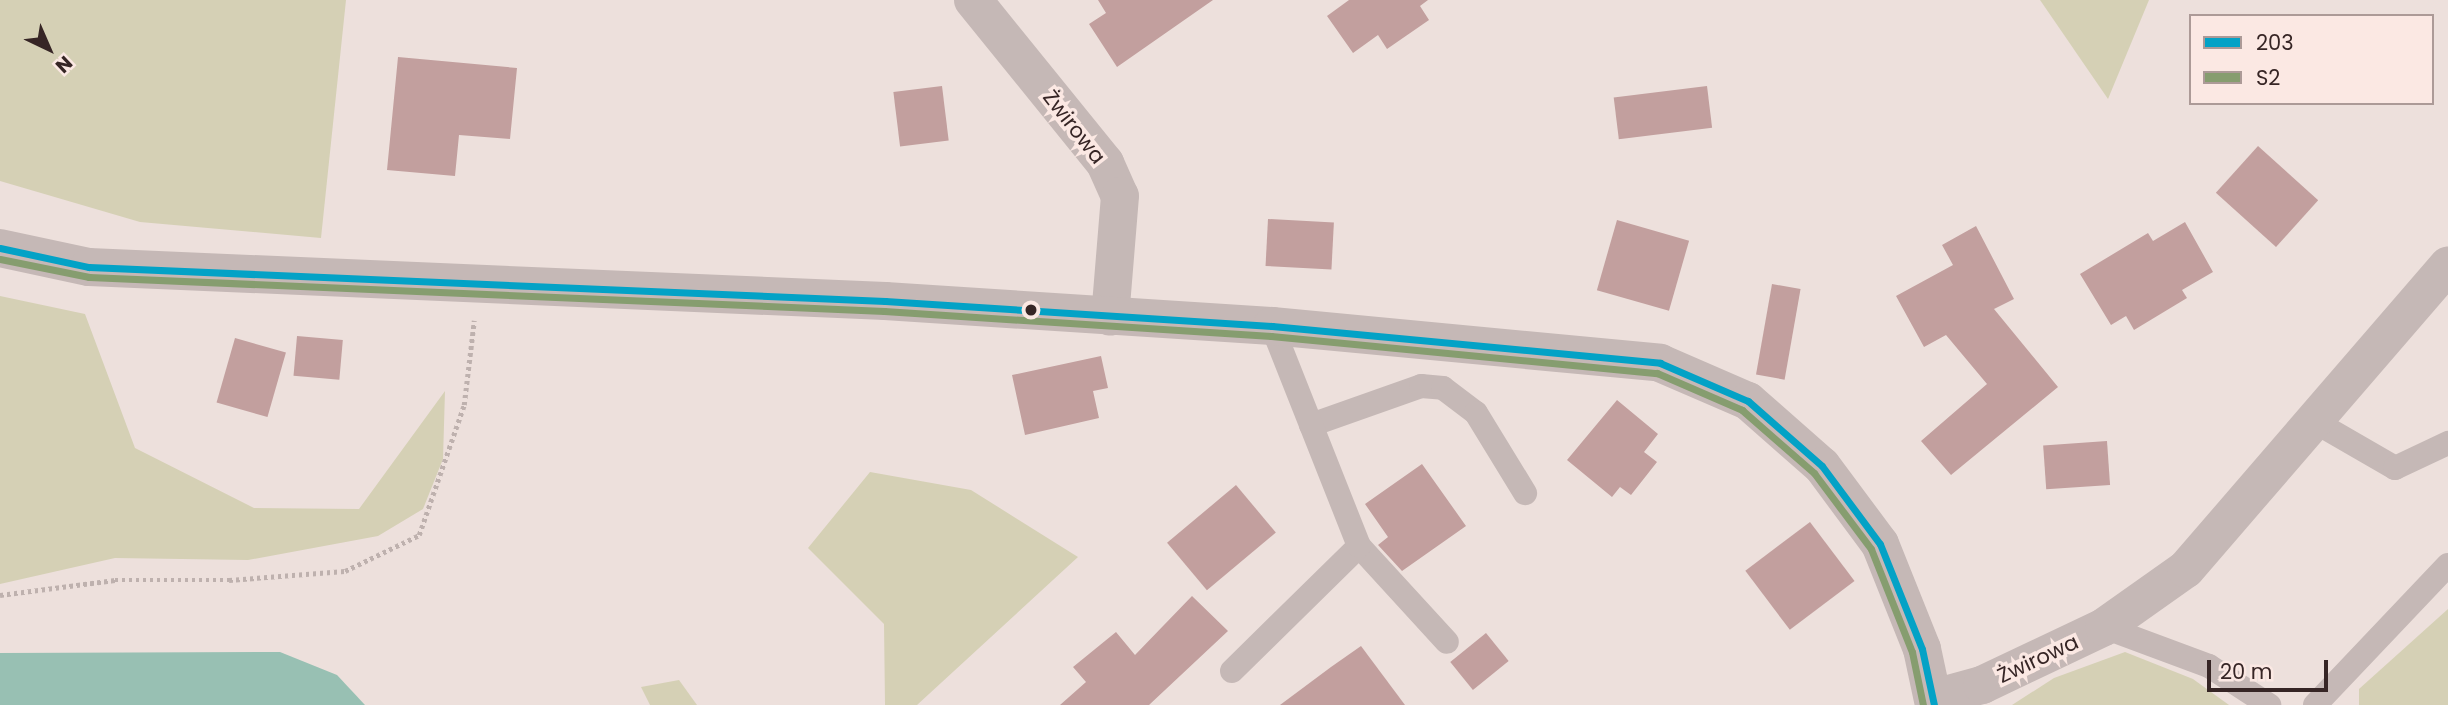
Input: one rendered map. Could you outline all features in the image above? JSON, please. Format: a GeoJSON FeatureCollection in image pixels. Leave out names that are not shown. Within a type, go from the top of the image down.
{"type":"FeatureCollection","features":[{"type":"Feature","properties":{"kind":"street","name":"Żwirowa"},"geometry":{"type":"LineString","coordinates":[[973,0],[1105,163],[1120,196],[1110,317]]}},
{"type":"Feature","properties":{"kind":"street","name":"Żwirowa"},"geometry":{"type":"LineString","coordinates":[[0,248],[89,267],[480,284],[1272,326],[1660,363],[1748,401],[1822,467],[1880,544],[1922,649],[1934,702],[1982,685],[2104,627],[2186,569],[2312,420],[2448,266]]}},
{"type":"Feature","properties":{"kind":"lane"},"geometry":{"type":"LineString","coordinates":[[1272,326],[1359,546],[1447,642]]}},
{"type":"Feature","properties":{"kind":"lane"},"geometry":{"type":"LineString","coordinates":[[1311,425],[1421,386],[1443,388],[1476,413],[1525,493]]}},
{"type":"Feature","properties":{"kind":"lane"},"geometry":{"type":"LineString","coordinates":[[2312,420],[2395,468],[2448,443]]}},
{"type":"Feature","properties":{"kind":"lane"},"geometry":{"type":"LineString","coordinates":[[1232,671],[1359,546]]}},
{"type":"Feature","properties":{"kind":"lane"},"geometry":{"type":"LineString","coordinates":[[2315,705],[2448,565]]}},
{"type":"Feature","properties":{"kind":"lane"},"geometry":{"type":"LineString","coordinates":[[2104,627],[2209,666],[2269,705]]}},
{"type":"Feature","properties":{"kind":"path"},"geometry":{"type":"LineString","coordinates":[[0,595],[115,580],[229,580],[345,571],[419,535],[464,405],[480,284]]}},
{"type":"Feature","properties":{"kind":"shaded area"},"geometry":{"type":"Polygon","coordinates":[[[0,0],[346,0],[321,238],[140,222],[0,181],[0,0]]]}},
{"type":"Feature","properties":{"kind":"shaded area"},"geometry":{"type":"Polygon","coordinates":[[[2040,0],[2149,0],[2108,99],[2040,0]]]}},
{"type":"Feature","properties":{"kind":"shaded area"},"geometry":{"type":"Polygon","coordinates":[[[0,296],[85,314],[135,448],[254,508],[359,509],[445,391],[443,459],[423,509],[378,536],[248,560],[115,558],[0,584],[0,296]]]}},
{"type":"Feature","properties":{"kind":"shaded area"},"geometry":{"type":"Polygon","coordinates":[[[870,472],[971,490],[1078,557],[917,705],[885,705],[884,624],[808,548],[870,472]]]}},
{"type":"Feature","properties":{"kind":"shaded area"},"geometry":{"type":"Polygon","coordinates":[[[2448,609],[2448,705],[2359,705],[2359,689],[2448,609]]]}},
{"type":"Feature","properties":{"kind":"shaded area"},"geometry":{"type":"Polygon","coordinates":[[[280,652],[337,675],[365,705],[0,705],[0,653],[280,652]]]}},
{"type":"Feature","properties":{"kind":"shaded area"},"geometry":{"type":"Polygon","coordinates":[[[2125,652],[2193,679],[2229,705],[2012,705],[2054,678],[2125,652]]]}},
{"type":"Feature","properties":{"kind":"shaded area"},"geometry":{"type":"Polygon","coordinates":[[[679,680],[697,705],[650,705],[641,687],[679,680]]]}},
{"type":"Feature","properties":{"kind":"building"},"geometry":{"type":"Polygon","coordinates":[[[1098,0],[1213,0],[1117,67],[1089,24],[1106,13],[1098,0]]]}},
{"type":"Feature","properties":{"kind":"building"},"geometry":{"type":"Polygon","coordinates":[[[1349,0],[1428,0],[1420,6],[1429,20],[1387,49],[1378,35],[1353,53],[1327,16],[1349,0]]]}},
{"type":"Feature","properties":{"kind":"building"},"geometry":{"type":"Polygon","coordinates":[[[398,57],[517,68],[510,139],[459,135],[455,176],[387,170],[398,57]]]}},
{"type":"Feature","properties":{"kind":"building"},"geometry":{"type":"Polygon","coordinates":[[[942,86],[949,141],[900,147],[893,92],[942,86]]]}},
{"type":"Feature","properties":{"kind":"building"},"geometry":{"type":"Polygon","coordinates":[[[1707,86],[1712,128],[1619,139],[1614,97],[1707,86]]]}},
{"type":"Feature","properties":{"kind":"building"},"geometry":{"type":"Polygon","coordinates":[[[2258,146],[2318,200],[2276,247],[2216,193],[2258,146]]]}},
{"type":"Feature","properties":{"kind":"building"},"geometry":{"type":"Polygon","coordinates":[[[1268,219],[1334,222],[1331,269],[1266,266],[1268,219]]]}},
{"type":"Feature","properties":{"kind":"building"},"geometry":{"type":"Polygon","coordinates":[[[1617,220],[1689,241],[1669,311],[1597,290],[1617,220]]]}},
{"type":"Feature","properties":{"kind":"building"},"geometry":{"type":"Polygon","coordinates":[[[2185,222],[2213,272],[2182,290],[2187,298],[2134,330],[2126,316],[2111,325],[2080,274],[2148,233],[2153,241],[2185,222]]]}},
{"type":"Feature","properties":{"kind":"building"},"geometry":{"type":"Polygon","coordinates":[[[1976,226],[2014,299],[1994,309],[2058,387],[1951,475],[1921,441],[1987,384],[1946,335],[1924,347],[1896,296],[1953,265],[1942,245],[1976,226]]]}},
{"type":"Feature","properties":{"kind":"building"},"geometry":{"type":"Polygon","coordinates":[[[1772,284],[1801,289],[1785,380],[1756,375],[1772,284]]]}},
{"type":"Feature","properties":{"kind":"building"},"geometry":{"type":"Polygon","coordinates":[[[297,336],[343,340],[339,380],[294,376],[297,336]]]}},
{"type":"Feature","properties":{"kind":"building"},"geometry":{"type":"Polygon","coordinates":[[[235,338],[286,353],[267,417],[217,402],[235,338]]]}},
{"type":"Feature","properties":{"kind":"building"},"geometry":{"type":"Polygon","coordinates":[[[1101,356],[1108,388],[1093,391],[1099,418],[1025,435],[1012,375],[1101,356]]]}},
{"type":"Feature","properties":{"kind":"building"},"geometry":{"type":"Polygon","coordinates":[[[1617,400],[1658,434],[1644,452],[1657,462],[1631,495],[1620,487],[1612,497],[1567,460],[1617,400]]]}},
{"type":"Feature","properties":{"kind":"building"},"geometry":{"type":"Polygon","coordinates":[[[2107,441],[2110,485],[2046,489],[2043,445],[2107,441]]]}},
{"type":"Feature","properties":{"kind":"building"},"geometry":{"type":"Polygon","coordinates":[[[1422,464],[1466,526],[1402,571],[1378,545],[1388,537],[1365,504],[1422,464]]]}},
{"type":"Feature","properties":{"kind":"building"},"geometry":{"type":"Polygon","coordinates":[[[1236,485],[1276,532],[1207,590],[1167,543],[1236,485]]]}},
{"type":"Feature","properties":{"kind":"building"},"geometry":{"type":"Polygon","coordinates":[[[1810,522],[1855,581],[1790,630],[1745,571],[1810,522]]]}},
{"type":"Feature","properties":{"kind":"building"},"geometry":{"type":"Polygon","coordinates":[[[1192,596],[1228,631],[1149,705],[1060,705],[1086,682],[1073,667],[1116,632],[1135,655],[1192,596]]]}},
{"type":"Feature","properties":{"kind":"building"},"geometry":{"type":"Polygon","coordinates":[[[1486,633],[1509,661],[1473,690],[1450,662],[1486,633]]]}},
{"type":"Feature","properties":{"kind":"building"},"geometry":{"type":"Polygon","coordinates":[[[1361,646],[1405,705],[1280,705],[1331,667],[1361,646]]]}},
{"type":"Feature","properties":{"kind":"transit line","name":"203"},"geometry":{"type":"LineString","coordinates":[[0,248],[89,267],[885,301],[1272,326],[1660,363],[1748,401],[1822,466],[1880,544],[1922,649],[1934,705]]}},
{"type":"Feature","properties":{"kind":"transit line","name":"S2"},"geometry":{"type":"LineString","coordinates":[[0,259],[89,277],[884,311],[1271,336],[1657,373],[1742,410],[1814,473],[1871,549],[1912,652],[1923,705]]}}]}
